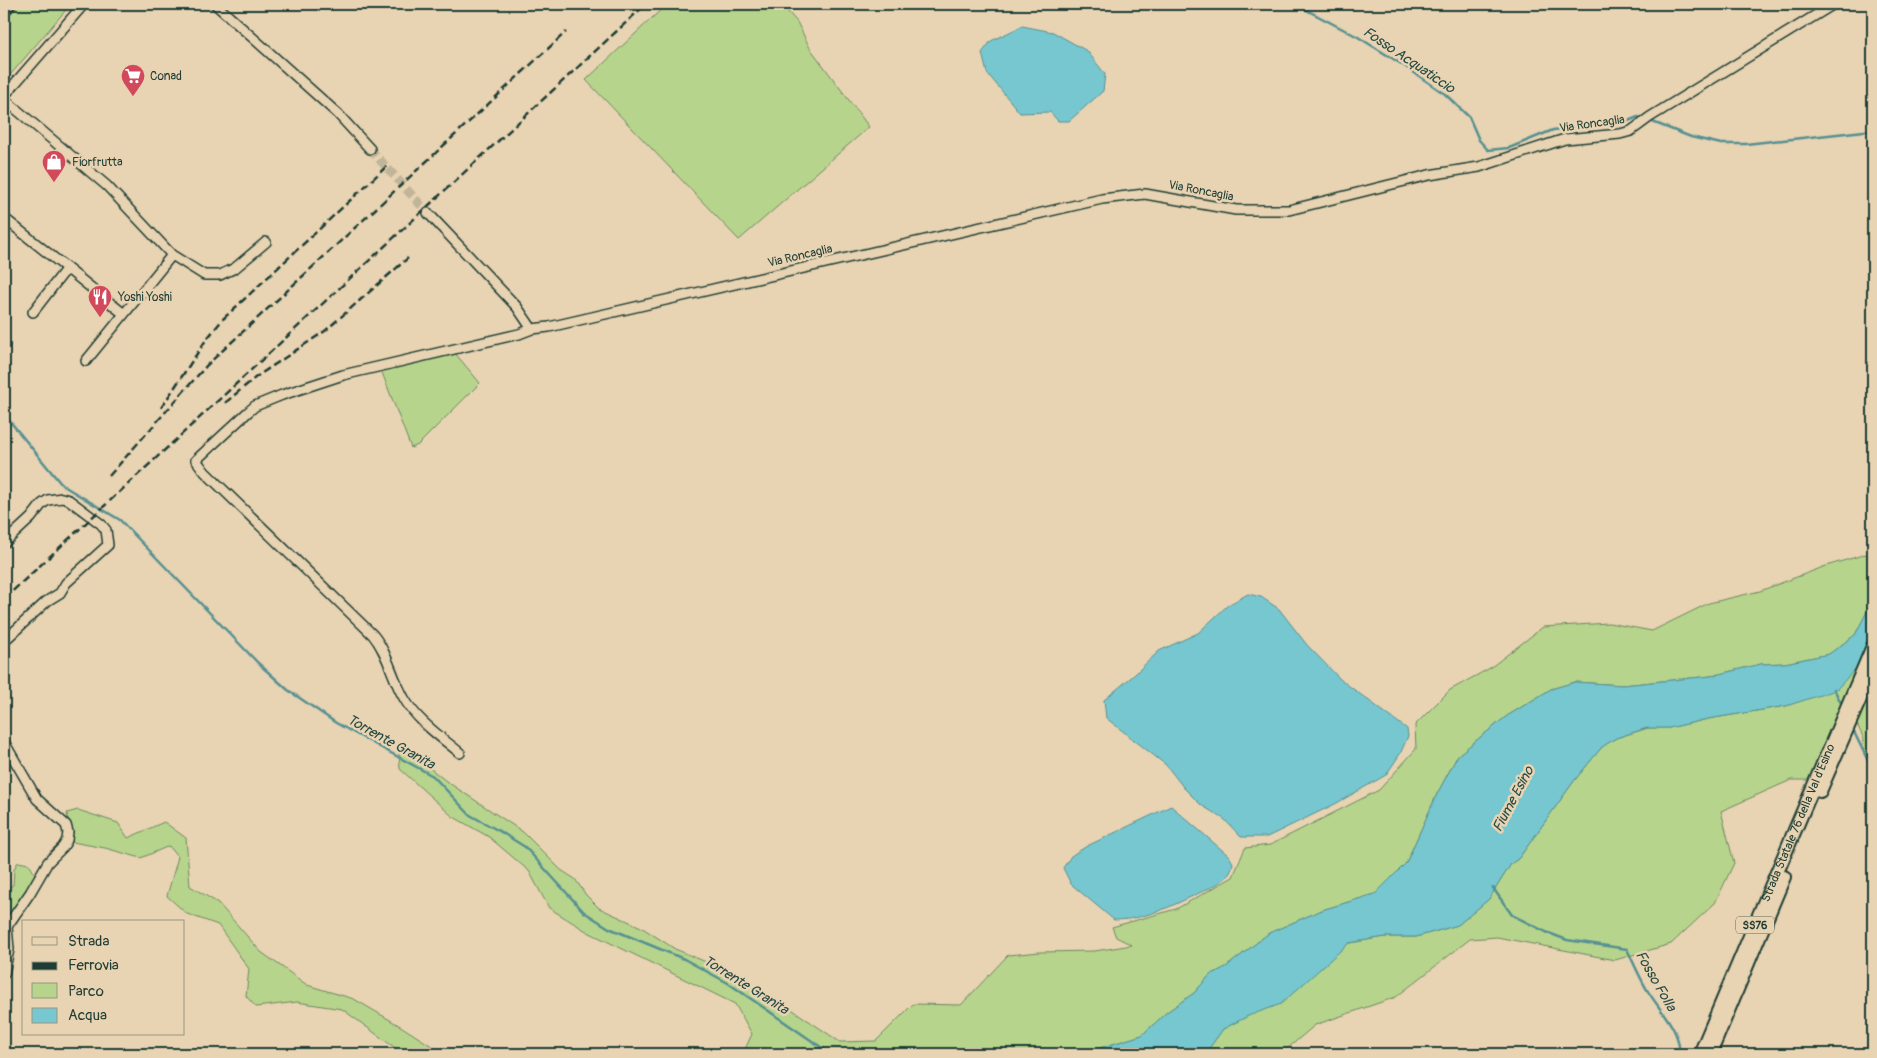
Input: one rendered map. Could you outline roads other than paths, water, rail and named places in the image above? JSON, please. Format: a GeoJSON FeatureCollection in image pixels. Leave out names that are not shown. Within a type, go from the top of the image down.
{"type":"FeatureCollection","features":[{"type":"Feature","properties":{"kind":"highway","name":"Strada Statale 76 della Val d'Esino"},"geometry":{"type":"LineString","coordinates":[[1710,1054],[1873,646]]}},
{"type":"Feature","properties":{"kind":"highway","name":"Strada Statale 76 della Val d'Esino"},"geometry":{"type":"LineString","coordinates":[[1700,1054],[1813,797],[1873,669]]}},
{"type":"Feature","properties":{"kind":"main road"},"geometry":{"type":"LineString","coordinates":[[4,10],[9,4]]}},
{"type":"Feature","properties":{"kind":"street"},"geometry":{"type":"LineString","coordinates":[[84,4],[4,97],[107,186],[172,255],[204,275],[220,275],[235,268],[266,242]]}},
{"type":"Feature","properties":{"kind":"street"},"geometry":{"type":"LineString","coordinates":[[215,4],[338,114],[370,149]]}},
{"type":"Feature","properties":{"kind":"street","name":"Via Roncaglia"},"geometry":{"type":"LineString","coordinates":[[460,753],[410,708],[396,685],[381,646],[373,635],[205,472],[196,460],[255,406],[282,394],[343,375],[519,334],[532,329],[549,327],[1102,199],[1145,194],[1236,210],[1289,210],[1429,175],[1479,167],[1565,139],[1620,134],[1631,131],[1643,124],[1650,117],[1834,4]]}},
{"type":"Feature","properties":{"kind":"street"},"geometry":{"type":"LineString","coordinates":[[428,213],[517,307],[532,329]]}},
{"type":"Feature","properties":{"kind":"street"},"geometry":{"type":"LineString","coordinates":[[6,223],[124,314]]}},
{"type":"Feature","properties":{"kind":"street"},"geometry":{"type":"LineString","coordinates":[[86,361],[172,255]]}},
{"type":"Feature","properties":{"kind":"street"},"geometry":{"type":"LineString","coordinates":[[33,312],[66,268]]}},
{"type":"Feature","properties":{"kind":"street"},"geometry":{"type":"LineString","coordinates":[[4,543],[31,518],[42,504],[56,498],[69,500],[101,524],[106,530],[108,545],[66,583],[60,593],[47,601],[4,641]]}},
{"type":"Feature","properties":{"kind":"street"},"geometry":{"type":"LineString","coordinates":[[4,742],[37,798],[66,825],[68,832],[67,840],[63,847],[48,862],[10,922],[8,927],[9,949],[4,974]]}},
{"type":"Feature","properties":{"kind":"water"},"geometry":{"type":"Polygon","coordinates":[[[1022,26],[1053,32],[1087,51],[1105,74],[1103,91],[1069,121],[1058,121],[1050,112],[1020,113],[987,73],[982,53],[991,41],[1022,26]]]}},
{"type":"Feature","properties":{"kind":"water"},"geometry":{"type":"Polygon","coordinates":[[[1248,594],[1261,597],[1279,609],[1307,645],[1341,680],[1407,729],[1408,736],[1400,754],[1386,775],[1335,804],[1267,837],[1241,837],[1224,819],[1201,805],[1184,788],[1166,765],[1106,718],[1104,700],[1159,651],[1198,633],[1228,605],[1248,594]]]}},
{"type":"Feature","properties":{"kind":"water","name":"Fiume Esino"},"geometry":{"type":"Polygon","coordinates":[[[1873,600],[1873,650],[1836,690],[1786,706],[1708,719],[1669,728],[1647,728],[1616,738],[1602,747],[1574,781],[1519,858],[1511,864],[1489,899],[1458,925],[1416,937],[1385,937],[1349,943],[1281,1004],[1248,1016],[1223,1029],[1205,1054],[1065,1054],[1090,1051],[1142,1035],[1167,1012],[1194,993],[1210,975],[1226,967],[1269,933],[1322,910],[1375,894],[1406,863],[1437,794],[1458,755],[1507,716],[1551,689],[1575,682],[1623,685],[1711,676],[1761,664],[1785,663],[1829,654],[1855,635],[1873,600]]]}},
{"type":"Feature","properties":{"kind":"water"},"geometry":{"type":"Polygon","coordinates":[[[1171,806],[1229,856],[1233,863],[1230,872],[1216,885],[1168,907],[1136,918],[1114,920],[1071,884],[1063,868],[1071,856],[1087,846],[1171,806]]]}},
{"type":"Feature","properties":{"kind":"waterway","name":"Fosso Acquaticcio"},"geometry":{"type":"LineString","coordinates":[[1295,4],[1358,37],[1445,94],[1469,117],[1479,140],[1488,150],[1509,148],[1553,130],[1628,121],[1638,117],[1644,119]]}},
{"type":"Feature","properties":{"kind":"waterway","name":"Fosso Acquaticcio"},"geometry":{"type":"LineString","coordinates":[[1650,121],[1691,137],[1721,144],[1746,144],[1873,130]]}},
{"type":"Feature","properties":{"kind":"waterway","name":"Torrente Granita"},"geometry":{"type":"LineString","coordinates":[[4,414],[62,485],[120,520],[258,663],[288,690],[336,723],[433,776],[470,815],[525,847],[584,912],[609,928],[684,959],[728,983],[831,1054]]}},
{"type":"Feature","properties":{"kind":"waterway"},"geometry":{"type":"LineString","coordinates":[[1834,689],[1843,707]]}},
{"type":"Feature","properties":{"kind":"waterway"},"geometry":{"type":"LineString","coordinates":[[1852,728],[1873,771]]}},
{"type":"Feature","properties":{"kind":"waterway","name":"Fosso Folla"},"geometry":{"type":"LineString","coordinates":[[1493,888],[1512,915],[1546,932],[1567,940],[1627,949],[1646,988],[1677,1036],[1679,1054]]}},
{"type":"Feature","properties":{"kind":"tunnel"},"geometry":{"type":"LineString","coordinates":[[370,149],[428,213]]}},
{"type":"Feature","properties":{"kind":"railway"},"geometry":{"type":"LineString","coordinates":[[4,599],[646,4]]}},
{"type":"Feature","properties":{"kind":"railway"},"geometry":{"type":"LineString","coordinates":[[109,476],[207,365],[566,32]]}},
{"type":"Feature","properties":{"kind":"railway"},"geometry":{"type":"LineString","coordinates":[[161,408],[206,340],[223,319],[389,164]]}},
{"type":"Feature","properties":{"kind":"railway"},"geometry":{"type":"LineString","coordinates":[[225,403],[256,377],[325,331],[408,258]]}},
{"type":"Feature","properties":{"kind":"place","name":"Conad"},"geometry":{"type":"Point","coordinates":[133,97]}},
{"type":"Feature","properties":{"kind":"place","name":"Fiorfrutta"},"geometry":{"type":"Point","coordinates":[54,183]}},
{"type":"Feature","properties":{"kind":"place","name":"Yoshi Yoshi"},"geometry":{"type":"Point","coordinates":[100,318]}}]}
